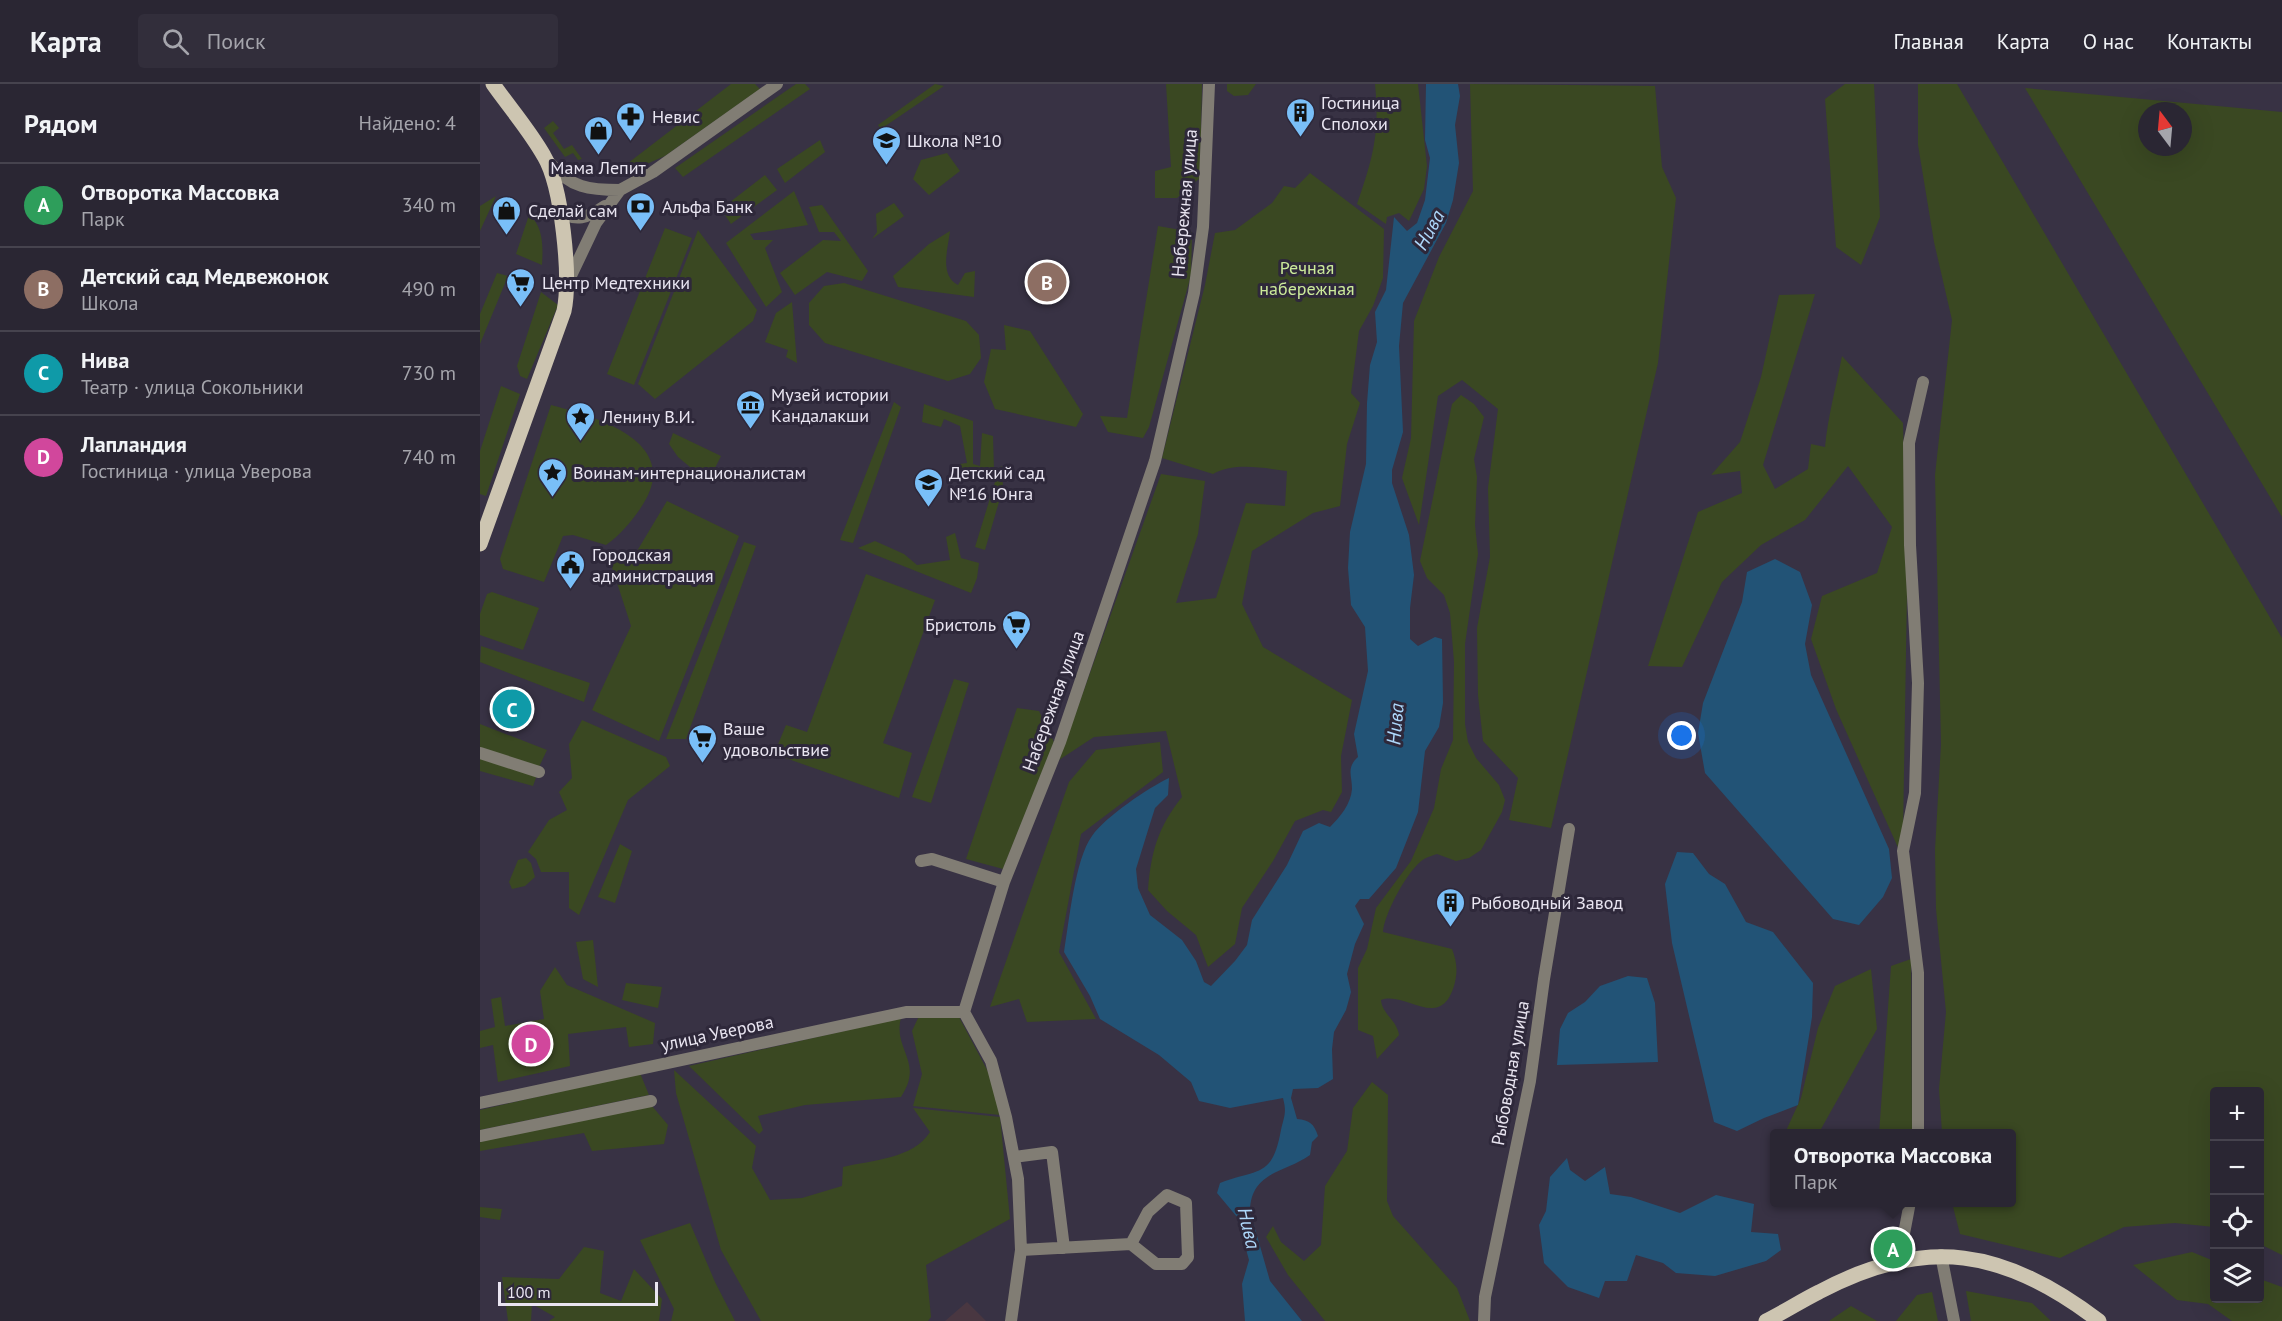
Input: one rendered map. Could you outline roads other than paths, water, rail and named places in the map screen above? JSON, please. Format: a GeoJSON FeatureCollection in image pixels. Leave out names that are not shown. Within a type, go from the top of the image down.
{"type":"FeatureCollection","features":[{"type":"Feature","properties":{"kind":"main road"},"geometry":{"type":"LineString","coordinates":[[480,544],[564,311],[567,284],[558,205],[546,158],[493,84]]}},
{"type":"Feature","properties":{"kind":"main road"},"geometry":{"type":"LineString","coordinates":[[1767,1321],[1820,1291],[1871,1269],[1899,1260],[1941,1255],[1970,1257],[2014,1270],[2069,1298],[2099,1321]]}},
{"type":"Feature","properties":{"kind":"street"},"geometry":{"type":"LineString","coordinates":[[567,284],[596,223],[620,190],[653,172],[777,84]]}},
{"type":"Feature","properties":{"kind":"street","name":"Набережная улица"},"geometry":{"type":"LineString","coordinates":[[964,1012],[1004,882],[1060,742],[1155,461],[1194,293],[1205,205],[1209,84]]}},
{"type":"Feature","properties":{"kind":"street"},"geometry":{"type":"LineString","coordinates":[[546,158],[568,182],[588,188]]}},
{"type":"Feature","properties":{"kind":"street"},"geometry":{"type":"LineString","coordinates":[[612,201],[592,214],[577,219],[566,216],[558,205],[561,193],[568,188],[620,190]]}},
{"type":"Feature","properties":{"kind":"street"},"geometry":{"type":"LineString","coordinates":[[1918,1129],[1918,973],[1903,851],[1915,793],[1918,683],[1910,545],[1909,443],[1923,382]]}},
{"type":"Feature","properties":{"kind":"street"},"geometry":{"type":"LineString","coordinates":[[480,753],[539,772]]}},
{"type":"Feature","properties":{"kind":"street","name":"Рыбоводная улица"},"geometry":{"type":"LineString","coordinates":[[1484,1321],[1485,1297],[1530,1081],[1569,829]]}},
{"type":"Feature","properties":{"kind":"street"},"geometry":{"type":"LineString","coordinates":[[921,861],[932,859],[1004,882]]}},
{"type":"Feature","properties":{"kind":"street","name":"улица Уверова"},"geometry":{"type":"LineString","coordinates":[[480,1103],[906,1012],[964,1012]]}},
{"type":"Feature","properties":{"kind":"street"},"geometry":{"type":"LineString","coordinates":[[964,1012],[991,1061],[1006,1117],[1018,1179],[1021,1250],[1011,1321]]}},
{"type":"Feature","properties":{"kind":"street"},"geometry":{"type":"LineString","coordinates":[[480,1136],[651,1101]]}},
{"type":"Feature","properties":{"kind":"street"},"geometry":{"type":"LineString","coordinates":[[1014,1157],[1052,1152],[1064,1248]]}},
{"type":"Feature","properties":{"kind":"street"},"geometry":{"type":"LineString","coordinates":[[1021,1250],[1131,1244],[1156,1264],[1182,1264],[1188,1257],[1186,1203],[1167,1195],[1148,1212],[1131,1244]]}},
{"type":"Feature","properties":{"kind":"street"},"geometry":{"type":"LineString","coordinates":[[1899,1260],[1909,1207]]}},
{"type":"Feature","properties":{"kind":"street"},"geometry":{"type":"LineString","coordinates":[[1941,1255],[1954,1321]]}},
{"type":"Feature","properties":{"kind":"water","name":"Нива"},"geometry":{"type":"Polygon","coordinates":[[[1426,84],[1458,84],[1460,96],[1455,125],[1459,163],[1453,200],[1446,223],[1403,303],[1399,346],[1403,432],[1392,470],[1392,483],[1409,535],[1414,575],[1410,608],[1410,639],[1418,646],[1435,637],[1442,639],[1443,703],[1439,727],[1425,751],[1418,812],[1396,868],[1369,899],[1360,899],[1355,906],[1364,924],[1355,944],[1347,974],[1351,992],[1346,1010],[1334,1032],[1333,1079],[1318,1088],[1293,1089],[1291,1098],[1297,1119],[1311,1123],[1318,1136],[1312,1142],[1310,1155],[1263,1180],[1256,1188],[1252,1198],[1250,1211],[1270,1281],[1302,1321],[1245,1321],[1242,1284],[1249,1260],[1237,1217],[1217,1193],[1220,1183],[1255,1172],[1268,1164],[1277,1145],[1284,1118],[1283,1098],[1230,1108],[1199,1101],[1191,1082],[1159,1055],[1100,1019],[1090,996],[1064,952],[1077,875],[1086,846],[1092,836],[1117,812],[1169,778],[1168,795],[1155,808],[1136,869],[1138,888],[1150,915],[1182,940],[1196,961],[1204,982],[1211,986],[1247,945],[1252,920],[1287,865],[1303,831],[1319,823],[1330,827],[1350,800],[1352,789],[1350,772],[1358,757],[1354,734],[1368,671],[1365,627],[1351,605],[1348,568],[1350,532],[1366,464],[1370,365],[1377,342],[1375,312],[1386,290],[1394,217],[1407,231],[1417,223],[1425,200],[1430,158],[1425,140],[1426,84]]]}},
{"type":"Feature","properties":{"kind":"water"},"geometry":{"type":"Polygon","coordinates":[[[1775,559],[1800,572],[1812,605],[1805,644],[1811,675],[1889,849],[1892,878],[1883,897],[1859,925],[1833,919],[1705,773],[1698,733],[1703,703],[1742,602],[1747,572],[1775,559]]]}},
{"type":"Feature","properties":{"kind":"water"},"geometry":{"type":"Polygon","coordinates":[[[1677,852],[1693,853],[1709,874],[1725,884],[1746,922],[1773,932],[1813,983],[1812,1017],[1798,1105],[1737,1131],[1714,1122],[1672,943],[1665,884],[1677,852]]]}},
{"type":"Feature","properties":{"kind":"water"},"geometry":{"type":"Polygon","coordinates":[[[1628,976],[1647,978],[1655,1003],[1658,1062],[1557,1065],[1560,1029],[1568,1013],[1585,1002],[1600,986],[1628,976]]]}},
{"type":"Feature","properties":{"kind":"water"},"geometry":{"type":"Polygon","coordinates":[[[1567,1158],[1570,1170],[1585,1181],[1605,1167],[1610,1194],[1631,1197],[1680,1213],[1716,1195],[1754,1204],[1751,1232],[1778,1234],[1781,1250],[1766,1261],[1715,1276],[1676,1273],[1663,1263],[1636,1255],[1627,1281],[1605,1281],[1599,1298],[1568,1287],[1544,1263],[1539,1225],[1546,1211],[1550,1177],[1567,1158]]]}},
{"type":"Feature","properties":{"kind":"place","name":"Гостиница Сполохи"},"geometry":{"type":"Point","coordinates":[1300,138]}},
{"type":"Feature","properties":{"kind":"place","name":"Невис"},"geometry":{"type":"Point","coordinates":[631,142]}},
{"type":"Feature","properties":{"kind":"place","name":"Мама Лепит"},"geometry":{"type":"Point","coordinates":[598,156]}},
{"type":"Feature","properties":{"kind":"place","name":"Школа №10"},"geometry":{"type":"Point","coordinates":[886,166]}},
{"type":"Feature","properties":{"kind":"place","name":"Альфа Банк"},"geometry":{"type":"Point","coordinates":[641,232]}},
{"type":"Feature","properties":{"kind":"place","name":"Сделай сам"},"geometry":{"type":"Point","coordinates":[507,236]}},
{"type":"Feature","properties":{"kind":"place","name":"Детский сад Медвежонок"},"geometry":{"type":"Point","coordinates":[1047,282]}},
{"type":"Feature","properties":{"kind":"place","name":"Центр Медтехники"},"geometry":{"type":"Point","coordinates":[521,308]}},
{"type":"Feature","properties":{"kind":"place","name":"Музей истории Кандалакши"},"geometry":{"type":"Point","coordinates":[750,430]}},
{"type":"Feature","properties":{"kind":"place","name":"Ленину В.И."},"geometry":{"type":"Point","coordinates":[581,442]}},
{"type":"Feature","properties":{"kind":"place","name":"Воинам-интернационалистам"},"geometry":{"type":"Point","coordinates":[552,498]}},
{"type":"Feature","properties":{"kind":"place","name":"Детский сад №16 Юнга"},"geometry":{"type":"Point","coordinates":[928,508]}},
{"type":"Feature","properties":{"kind":"place","name":"Городская администрация"},"geometry":{"type":"Point","coordinates":[571,590]}},
{"type":"Feature","properties":{"kind":"place","name":"Бристоль"},"geometry":{"type":"Point","coordinates":[1017,650]}},
{"type":"Feature","properties":{"kind":"place","name":"Нива"},"geometry":{"type":"Point","coordinates":[512,709]}},
{"type":"Feature","properties":{"kind":"place","name":"Ваше удовольствие"},"geometry":{"type":"Point","coordinates":[702,764]}},
{"type":"Feature","properties":{"kind":"place","name":"Рыбоводный Завод"},"geometry":{"type":"Point","coordinates":[1450,928]}},
{"type":"Feature","properties":{"kind":"place","name":"Лапландия"},"geometry":{"type":"Point","coordinates":[531,1044]}},
{"type":"Feature","properties":{"kind":"place","name":"Отворотка Массовка"},"geometry":{"type":"Point","coordinates":[1893,1249]}},
{"type":"Feature","properties":{"kind":"park label","name":"Речная набережная"},"geometry":{"type":"Point","coordinates":[1307,277]}}]}
